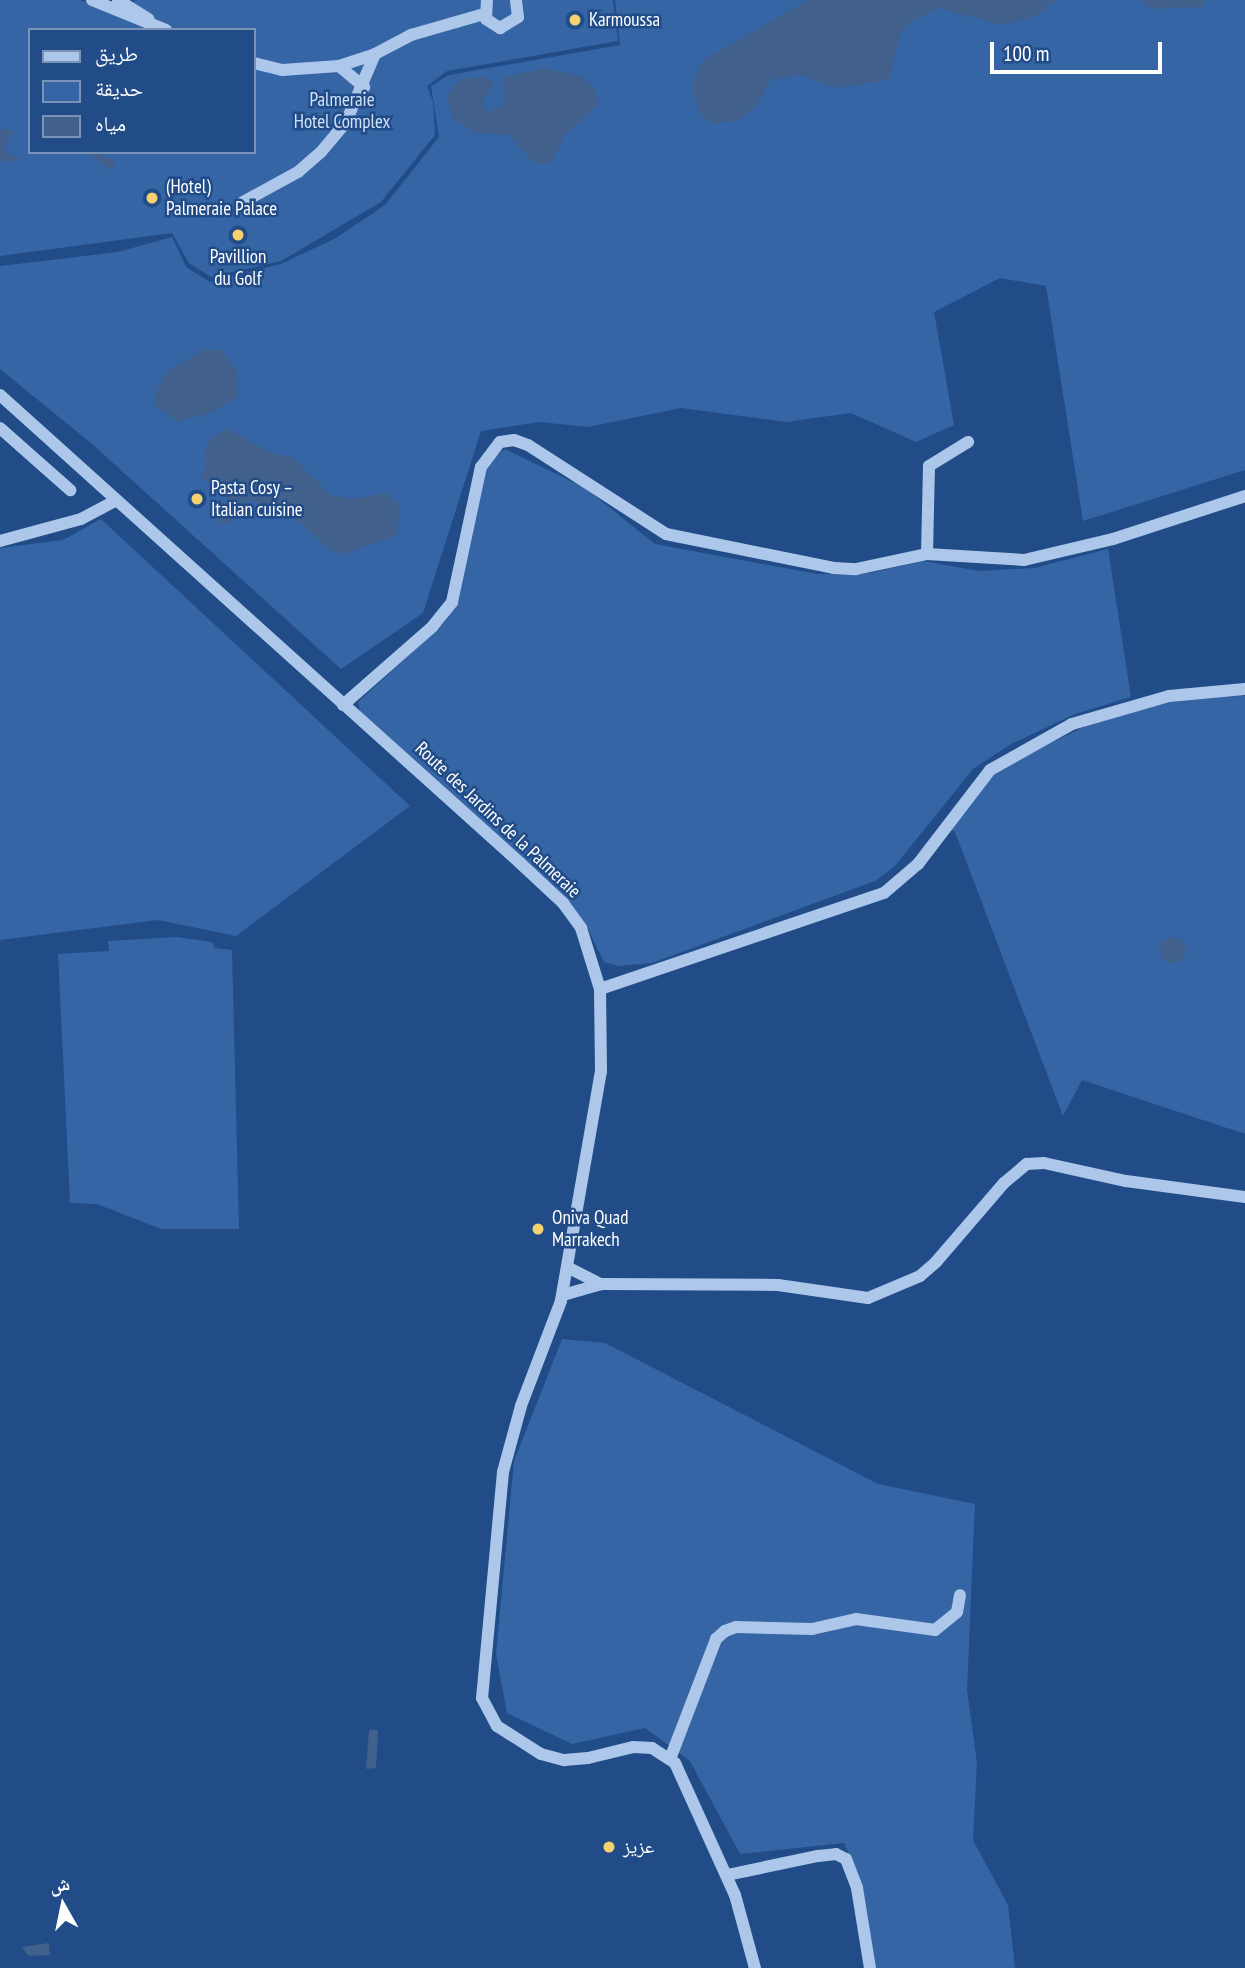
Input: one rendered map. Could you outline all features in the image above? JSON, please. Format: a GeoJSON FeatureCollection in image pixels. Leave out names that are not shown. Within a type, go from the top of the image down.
{"type":"FeatureCollection","features":[{"type":"Feature","properties":{"kind":"street"},"geometry":{"type":"LineString","coordinates":[[92,0],[162,28]]}},
{"type":"Feature","properties":{"kind":"street"},"geometry":{"type":"LineString","coordinates":[[118,0],[162,28]]}},
{"type":"Feature","properties":{"kind":"street"},"geometry":{"type":"LineString","coordinates":[[484,14],[487,0]]}},
{"type":"Feature","properties":{"kind":"street"},"geometry":{"type":"LineString","coordinates":[[484,14],[494,26],[510,25],[519,12],[516,0]]}},
{"type":"Feature","properties":{"kind":"street"},"geometry":{"type":"LineString","coordinates":[[256,64],[282,70],[339,65],[375,54],[411,35],[484,14]]}},
{"type":"Feature","properties":{"kind":"street"},"geometry":{"type":"LineString","coordinates":[[243,202],[289,178],[321,152],[346,122],[365,87],[375,54]]}},
{"type":"Feature","properties":{"kind":"street"},"geometry":{"type":"LineString","coordinates":[[339,65],[365,87]]}},
{"type":"Feature","properties":{"kind":"street","name":"Route des Jardins de la Palmeraie"},"geometry":{"type":"LineString","coordinates":[[0,395],[563,902],[582,928],[600,989],[601,1071],[563,1295],[521,1406],[502,1472],[490,1567],[482,1698],[497,1726],[541,1754],[564,1760],[633,1747],[652,1748],[670,1759]]}},
{"type":"Feature","properties":{"kind":"street"},"geometry":{"type":"LineString","coordinates":[[0,428],[70,491]]}},
{"type":"Feature","properties":{"kind":"street"},"geometry":{"type":"LineString","coordinates":[[343,705],[432,627],[452,602],[481,467],[500,442],[514,440],[528,445],[677,537],[834,568],[856,569],[927,554],[1024,560],[1114,539],[1245,496]]}},
{"type":"Feature","properties":{"kind":"street"},"geometry":{"type":"LineString","coordinates":[[927,554],[929,466],[968,443]]}},
{"type":"Feature","properties":{"kind":"street"},"geometry":{"type":"LineString","coordinates":[[0,541],[81,519],[116,500]]}},
{"type":"Feature","properties":{"kind":"street"},"geometry":{"type":"LineString","coordinates":[[600,989],[884,893],[918,864],[990,771],[1072,724],[1169,696],[1245,689]]}},
{"type":"Feature","properties":{"kind":"street"},"geometry":{"type":"LineString","coordinates":[[563,1295],[601,1283],[778,1285],[868,1298],[920,1276],[936,1262],[1004,1183],[1027,1164],[1044,1163],[1126,1181],[1245,1196]]}},
{"type":"Feature","properties":{"kind":"street"},"geometry":{"type":"LineString","coordinates":[[568,1267],[601,1283]]}},
{"type":"Feature","properties":{"kind":"street"},"geometry":{"type":"LineString","coordinates":[[755,1968],[727,1875],[685,1780],[670,1759],[716,1639],[725,1631],[736,1627],[812,1629],[856,1619],[935,1630],[957,1612],[960,1594]]}},
{"type":"Feature","properties":{"kind":"street"},"geometry":{"type":"LineString","coordinates":[[727,1875],[818,1856],[836,1854],[846,1859],[857,1888],[870,1968]]}},
{"type":"Feature","properties":{"kind":"green space","name":"Palmeraie Hotel Complex"},"geometry":{"type":"Polygon","coordinates":[[[0,0],[80,0],[125,15],[135,0],[613,0],[618,41],[447,71],[427,86],[433,102],[435,135],[381,202],[281,261],[211,277],[189,263],[172,233],[0,256],[0,0]]]}},
{"type":"Feature","properties":{"kind":"green space"},"geometry":{"type":"Polygon","coordinates":[[[615,0],[1245,0],[1245,470],[1083,521],[1046,286],[1000,278],[934,312],[954,425],[916,442],[851,413],[786,422],[681,408],[588,427],[539,422],[481,431],[423,613],[341,669],[92,444],[0,369],[0,266],[118,252],[172,237],[186,267],[210,282],[281,264],[336,238],[385,205],[439,137],[431,86],[449,75],[620,45],[615,0]]]}},
{"type":"Feature","properties":{"kind":"green space"},"geometry":{"type":"Polygon","coordinates":[[[505,449],[585,488],[655,544],[817,574],[870,573],[924,561],[979,571],[1034,568],[1108,549],[1131,697],[1075,714],[1011,744],[973,769],[894,867],[875,881],[652,963],[618,966],[604,962],[585,923],[556,888],[360,711],[358,702],[445,622],[454,605],[483,480],[490,460],[505,449]]]}},
{"type":"Feature","properties":{"kind":"green space"},"geometry":{"type":"Polygon","coordinates":[[[101,519],[410,806],[236,936],[158,920],[0,940],[0,548],[63,540],[101,519]]]}},
{"type":"Feature","properties":{"kind":"green space"},"geometry":{"type":"Polygon","coordinates":[[[1245,696],[1245,1134],[1082,1080],[1063,1116],[955,832],[946,826],[1004,765],[1099,720],[1188,698],[1245,696]]]}},
{"type":"Feature","properties":{"kind":"green space"},"geometry":{"type":"Polygon","coordinates":[[[177,937],[212,942],[215,948],[232,950],[239,1229],[161,1229],[97,1204],[70,1203],[58,954],[109,951],[108,941],[177,937]]]}},
{"type":"Feature","properties":{"kind":"green space"},"geometry":{"type":"Polygon","coordinates":[[[562,1339],[605,1343],[878,1484],[975,1504],[967,1690],[977,1763],[973,1840],[1008,1905],[1015,1968],[872,1968],[859,1877],[844,1843],[740,1854],[690,1761],[645,1728],[572,1744],[507,1713],[496,1654],[514,1461],[562,1339]]]}},
{"type":"Feature","properties":{"kind":"water"},"geometry":{"type":"Polygon","coordinates":[[[808,0],[1057,0],[1035,16],[1002,25],[938,8],[909,23],[900,35],[889,80],[836,88],[800,75],[771,80],[755,107],[740,120],[712,124],[701,115],[694,97],[694,78],[703,60],[808,0]]]}},
{"type":"Feature","properties":{"kind":"water"},"geometry":{"type":"Polygon","coordinates":[[[1141,0],[1206,0],[1202,7],[1151,9],[1141,0]]]}},
{"type":"Feature","properties":{"kind":"water"},"geometry":{"type":"Polygon","coordinates":[[[545,68],[582,76],[594,88],[599,104],[564,136],[552,162],[535,164],[507,134],[475,133],[453,119],[446,96],[462,78],[486,77],[494,84],[482,103],[487,112],[504,106],[502,78],[545,68]]]}},
{"type":"Feature","properties":{"kind":"water"},"geometry":{"type":"Polygon","coordinates":[[[0,129],[13,130],[4,149],[18,160],[0,162],[0,129]]]}},
{"type":"Feature","properties":{"kind":"water"},"geometry":{"type":"Polygon","coordinates":[[[90,154],[101,154],[117,163],[111,171],[90,154]]]}},
{"type":"Feature","properties":{"kind":"water"},"geometry":{"type":"Polygon","coordinates":[[[203,350],[222,350],[237,372],[238,396],[213,412],[178,422],[153,404],[157,389],[169,370],[203,350]]]}},
{"type":"Feature","properties":{"kind":"water"},"geometry":{"type":"Polygon","coordinates":[[[228,429],[273,454],[292,457],[331,495],[353,499],[386,493],[399,504],[398,534],[345,554],[330,550],[289,513],[248,500],[238,508],[201,477],[206,464],[205,447],[212,437],[228,429]]]}},
{"type":"Feature","properties":{"kind":"water"},"geometry":{"type":"Polygon","coordinates":[[[225,508],[231,510],[231,522],[225,524],[219,522],[217,516],[219,510],[225,508]]]}},
{"type":"Feature","properties":{"kind":"water"},"geometry":{"type":"Polygon","coordinates":[[[1173,937],[1182,941],[1186,950],[1182,959],[1173,963],[1164,959],[1160,950],[1164,941],[1173,937]]]}},
{"type":"Feature","properties":{"kind":"water"},"geometry":{"type":"Polygon","coordinates":[[[369,1730],[378,1730],[376,1768],[366,1769],[369,1730]]]}},
{"type":"Feature","properties":{"kind":"water"},"geometry":{"type":"Polygon","coordinates":[[[49,1943],[50,1955],[29,1956],[22,1947],[49,1943]]]}},
{"type":"Feature","properties":{"kind":"place","name":"Karmoussa"},"geometry":{"type":"Point","coordinates":[575,20]}},
{"type":"Feature","properties":{"kind":"place","name":"(Hotel) Palmeraie Palace"},"geometry":{"type":"Point","coordinates":[152,198]}},
{"type":"Feature","properties":{"kind":"place","name":"Pavillion du Golf"},"geometry":{"type":"Point","coordinates":[238,235]}},
{"type":"Feature","properties":{"kind":"place","name":"Pasta Cosy – Italian cuisine"},"geometry":{"type":"Point","coordinates":[197,499]}},
{"type":"Feature","properties":{"kind":"place","name":"Oniva Quad Marrakech"},"geometry":{"type":"Point","coordinates":[538,1229]}},
{"type":"Feature","properties":{"kind":"place","name":"عزيز"},"geometry":{"type":"Point","coordinates":[609,1847]}}]}
